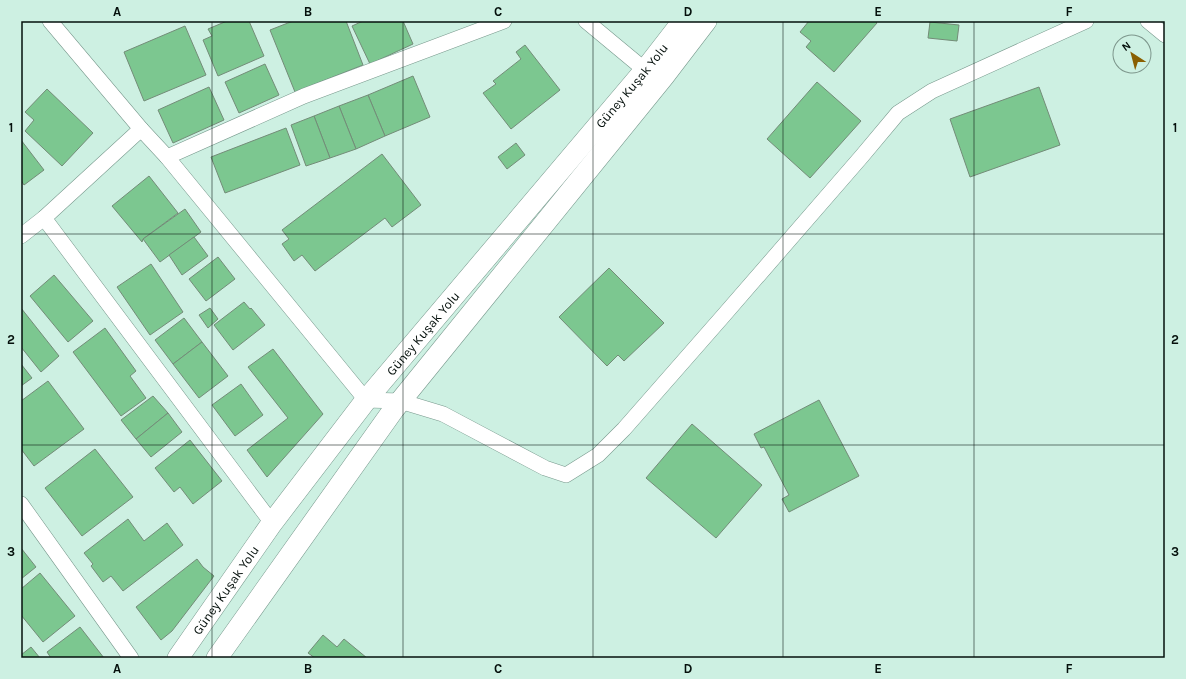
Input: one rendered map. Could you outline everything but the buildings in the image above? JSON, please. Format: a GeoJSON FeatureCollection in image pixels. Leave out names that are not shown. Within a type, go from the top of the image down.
{"type":"FeatureCollection","features":[{"type":"Feature","properties":{"kind":"main road","name":"Güney Kuşak Yolu"},"geometry":{"type":"LineString","coordinates":[[178,658],[272,523],[366,400],[645,70],[683,21]]}},
{"type":"Feature","properties":{"kind":"main road","name":"Güney Kuşak Yolu"},"geometry":{"type":"LineString","coordinates":[[217,658],[400,401],[664,76],[706,21]]}},
{"type":"Feature","properties":{"kind":"street"},"geometry":{"type":"LineString","coordinates":[[50,21],[141,129],[167,157],[366,400],[400,401],[443,414],[545,468],[566,475],[598,455],[624,429],[898,113],[932,91],[1086,21]]}},
{"type":"Feature","properties":{"kind":"street"},"geometry":{"type":"LineString","coordinates":[[167,157],[304,96],[504,21]]}},
{"type":"Feature","properties":{"kind":"street"},"geometry":{"type":"LineString","coordinates":[[586,21],[645,70]]}},
{"type":"Feature","properties":{"kind":"street"},"geometry":{"type":"LineString","coordinates":[[1148,21],[1165,35]]}},
{"type":"Feature","properties":{"kind":"street"},"geometry":{"type":"LineString","coordinates":[[23,229],[44,218],[141,129]]}},
{"type":"Feature","properties":{"kind":"street"},"geometry":{"type":"LineString","coordinates":[[44,218],[272,523]]}},
{"type":"Feature","properties":{"kind":"street"},"geometry":{"type":"LineString","coordinates":[[21,504],[131,658]]}}]}
